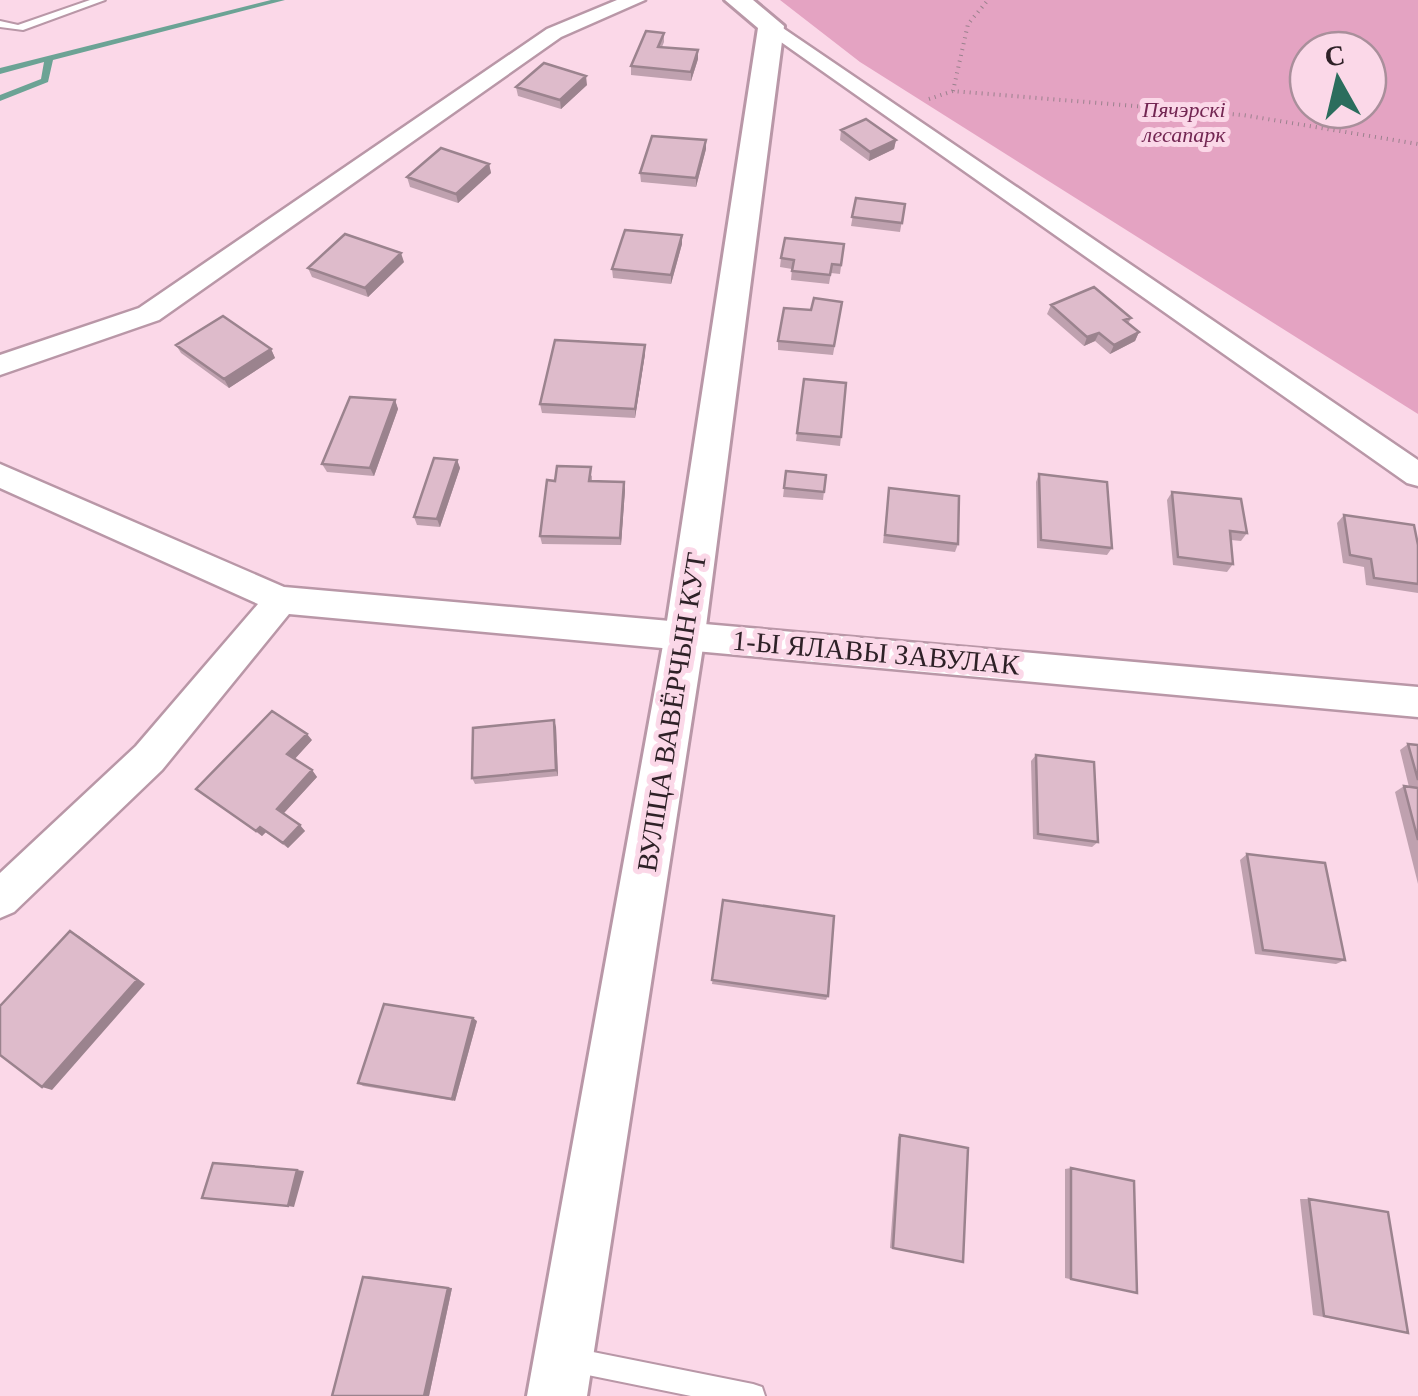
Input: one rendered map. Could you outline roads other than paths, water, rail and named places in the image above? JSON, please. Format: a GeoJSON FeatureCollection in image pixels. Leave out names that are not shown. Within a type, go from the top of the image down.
{"type":"FeatureCollection","features":[{"type":"Feature","properties":{"kind":"street"},"geometry":{"type":"LineString","coordinates":[[0,365],[149,314],[554,33],[634,0]]}},
{"type":"Feature","properties":{"kind":"street"},"geometry":{"type":"LineString","coordinates":[[737,0],[1418,474]]}},
{"type":"Feature","properties":{"kind":"street","name":"ВУЛІЦА ВАВЁРЧЫН КУТ"},"geometry":{"type":"LineString","coordinates":[[560,1377],[685,634],[772,26]]}},
{"type":"Feature","properties":{"kind":"street","name":"1-Ы ЯЛАВЫ ЗАВУЛАК"},"geometry":{"type":"LineString","coordinates":[[0,476],[281,600],[1418,702]]}},
{"type":"Feature","properties":{"kind":"street"},"geometry":{"type":"LineString","coordinates":[[0,899],[148,758],[281,600]]}},
{"type":"Feature","properties":{"kind":"lane"},"geometry":{"type":"LineString","coordinates":[[0,24],[19,28],[100,0]]}},
{"type":"Feature","properties":{"kind":"lane"},"geometry":{"type":"LineString","coordinates":[[560,1377],[753,1396]]}},
{"type":"Feature","properties":{"kind":"waterway"},"geometry":{"type":"LineString","coordinates":[[0,71],[281,0]]}},
{"type":"Feature","properties":{"kind":"waterway"},"geometry":{"type":"LineString","coordinates":[[0,98],[45,80],[49,59]]}},
{"type":"Feature","properties":{"kind":"park label","name":"Пячэрскі лесапарк"},"geometry":{"type":"Point","coordinates":[1184,122]}}]}
